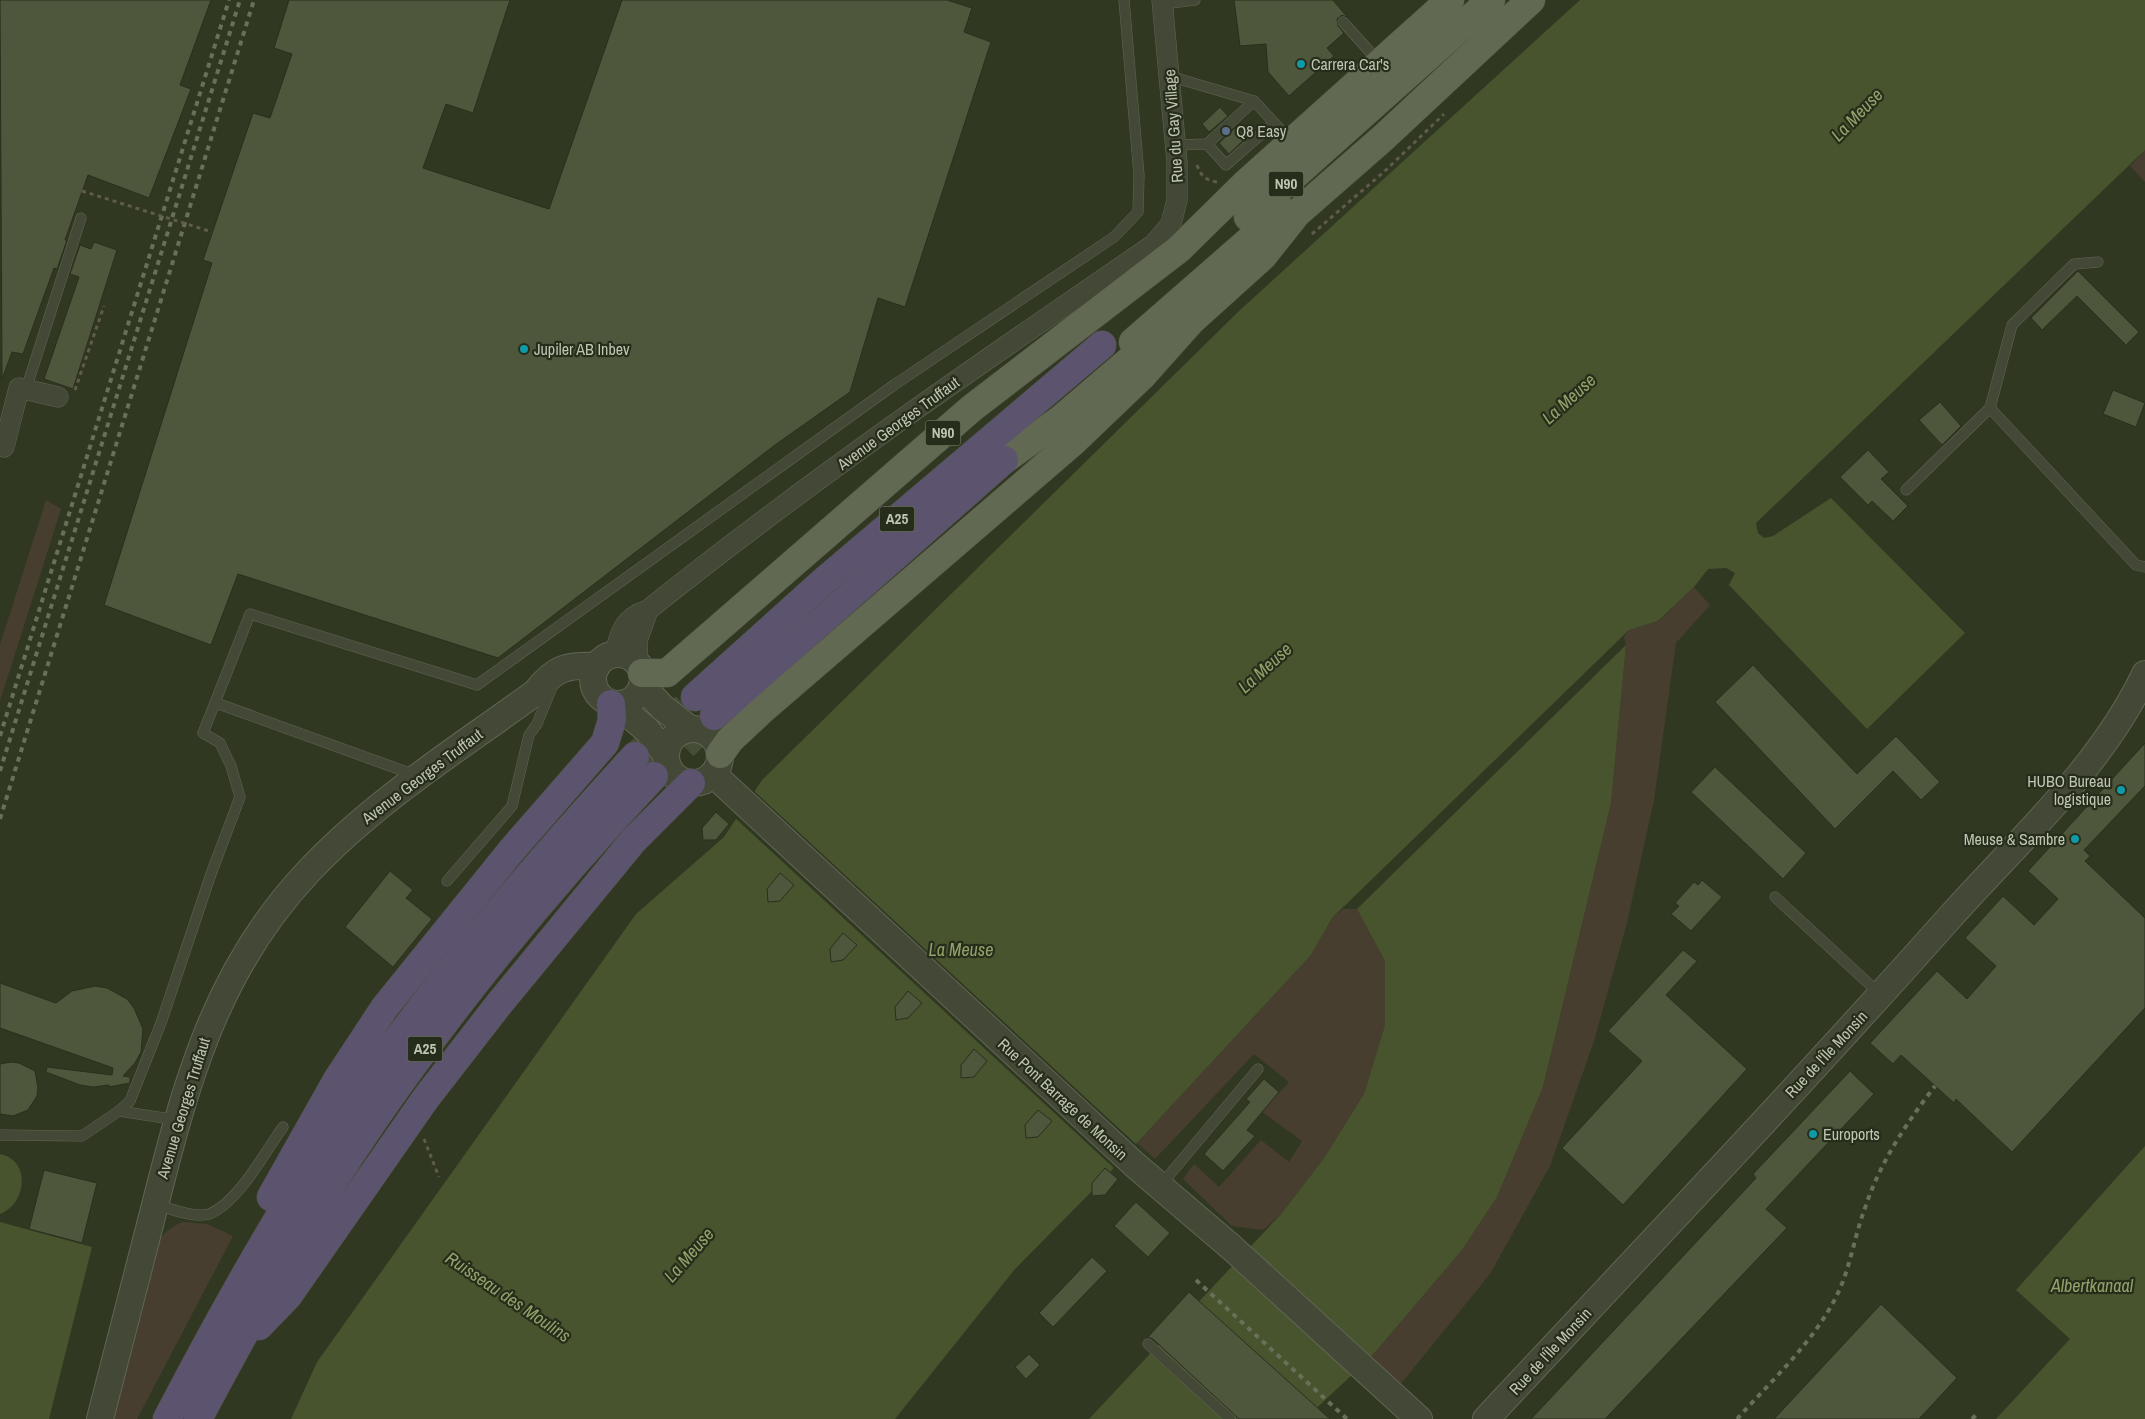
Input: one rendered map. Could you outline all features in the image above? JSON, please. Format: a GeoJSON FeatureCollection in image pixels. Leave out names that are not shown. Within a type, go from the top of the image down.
{"type":"FeatureCollection","features":[{"type":"Feature","properties":{"kind":"highway","name":"A25"},"geometry":{"type":"LineString","coordinates":[[695,697],[818,587],[1102,345]]}},
{"type":"Feature","properties":{"kind":"highway","name":"A25"},"geometry":{"type":"LineString","coordinates":[[714,716],[1004,460]]}},
{"type":"Feature","properties":{"kind":"highway"},"geometry":{"type":"LineString","coordinates":[[224,1313],[222,1300],[226,1279],[298,1147],[359,1044],[385,1007],[511,851],[605,743],[611,727],[607,684]]}},
{"type":"Feature","properties":{"kind":"highway","name":"A25"},"geometry":{"type":"LineString","coordinates":[[167,1419],[257,1253],[328,1138],[440,983],[568,829],[635,756]]}},
{"type":"Feature","properties":{"kind":"highway","name":"A25"},"geometry":{"type":"LineString","coordinates":[[198,1419],[235,1350],[318,1206],[352,1153],[424,1051],[546,898],[660,764]]}},
{"type":"Feature","properties":{"kind":"highway","name":"A25"},"geometry":{"type":"LineString","coordinates":[[235,1350],[288,1296],[426,1098],[499,1004],[633,841],[713,775]]}},
{"type":"Feature","properties":{"kind":"main road","name":"N90"},"geometry":{"type":"LineString","coordinates":[[641,675],[668,674],[972,408],[1180,249],[1245,184],[1450,0]]}},
{"type":"Feature","properties":{"kind":"main road","name":"N90"},"geometry":{"type":"LineString","coordinates":[[1102,345],[1351,128],[1477,10],[1491,0]]}},
{"type":"Feature","properties":{"kind":"main road","name":"N90"},"geometry":{"type":"LineString","coordinates":[[1004,460],[1104,368],[1426,83],[1513,0]]}},
{"type":"Feature","properties":{"kind":"main road","name":"N90"},"geometry":{"type":"LineString","coordinates":[[1004,460],[1061,419],[1294,217],[1390,132],[1530,0]]}},
{"type":"Feature","properties":{"kind":"main road","name":"N90"},"geometry":{"type":"LineString","coordinates":[[713,775],[730,740],[762,710],[1073,442],[1142,376],[1191,321],[1263,256],[1294,217]]}},
{"type":"Feature","properties":{"kind":"street","name":"Rue du Gay Village"},"geometry":{"type":"LineString","coordinates":[[1153,245],[1167,229],[1175,212],[1177,200],[1176,146],[1162,2]]}},
{"type":"Feature","properties":{"kind":"street","name":"Avenue Georges Truffaut"},"geometry":{"type":"LineString","coordinates":[[100,1419],[177,1120],[200,1046],[216,1010],[247,952],[264,926],[305,875],[364,819],[544,689],[548,676],[567,667],[607,684],[618,640],[634,615],[648,610],[876,438],[1018,337],[1153,245]]}},
{"type":"Feature","properties":{"kind":"street"},"geometry":{"type":"LineString","coordinates":[[0,446],[4,447],[19,388],[58,397]]}},
{"type":"Feature","properties":{"kind":"street"},"geometry":{"type":"LineString","coordinates":[[607,684],[629,702],[638,694],[641,675],[637,640],[648,610]]}},
{"type":"Feature","properties":{"kind":"street"},"geometry":{"type":"LineString","coordinates":[[626,656],[667,712],[690,729],[708,733],[715,739],[713,775],[679,779],[668,767],[660,764],[647,730],[607,684],[626,656]]}},
{"type":"Feature","properties":{"kind":"street","name":"Rue de l'Île Monsin"},"geometry":{"type":"LineString","coordinates":[[1486,1419],[1881,995],[2047,812],[2096,753],[2136,693],[2145,674]]}},
{"type":"Feature","properties":{"kind":"street"},"geometry":{"type":"LineString","coordinates":[[660,764],[673,737],[690,729]]}},
{"type":"Feature","properties":{"kind":"street","name":"Rue Pont Barrage de Monsin"},"geometry":{"type":"LineString","coordinates":[[713,775],[1135,1165],[1231,1247],[1419,1419]]}},
{"type":"Feature","properties":{"kind":"lane"},"geometry":{"type":"LineString","coordinates":[[0,1135],[82,1136],[119,1111],[130,1101],[161,1023],[211,874],[240,797],[231,766],[220,743],[203,733],[250,614],[477,685],[894,385],[1114,237],[1138,212],[1139,175],[1124,0]]}},
{"type":"Feature","properties":{"kind":"lane"},"geometry":{"type":"LineString","coordinates":[[1162,2],[1195,0]]}},
{"type":"Feature","properties":{"kind":"lane"},"geometry":{"type":"LineString","coordinates":[[1343,22],[1380,63]]}},
{"type":"Feature","properties":{"kind":"lane"},"geometry":{"type":"LineString","coordinates":[[1169,76],[1254,101],[1292,142]]}},
{"type":"Feature","properties":{"kind":"lane"},"geometry":{"type":"LineString","coordinates":[[1176,146],[1208,144],[1254,101]]}},
{"type":"Feature","properties":{"kind":"lane"},"geometry":{"type":"LineString","coordinates":[[1208,144],[1226,165],[1274,122]]}},
{"type":"Feature","properties":{"kind":"lane"},"geometry":{"type":"LineString","coordinates":[[26,390],[81,218]]}},
{"type":"Feature","properties":{"kind":"lane"},"geometry":{"type":"LineString","coordinates":[[1906,490],[1990,408],[2012,325],[2074,264],[2098,262]]}},
{"type":"Feature","properties":{"kind":"lane"},"geometry":{"type":"LineString","coordinates":[[1990,408],[2136,564],[2145,568]]}},
{"type":"Feature","properties":{"kind":"lane"},"geometry":{"type":"LineString","coordinates":[[447,881],[512,806],[529,735],[537,724],[544,689]]}},
{"type":"Feature","properties":{"kind":"lane"},"geometry":{"type":"LineString","coordinates":[[216,703],[421,777]]}},
{"type":"Feature","properties":{"kind":"lane"},"geometry":{"type":"LineString","coordinates":[[1775,897],[1881,995]]}},
{"type":"Feature","properties":{"kind":"lane"},"geometry":{"type":"LineString","coordinates":[[1159,1186],[1258,1069]]}},
{"type":"Feature","properties":{"kind":"lane"},"geometry":{"type":"LineString","coordinates":[[119,1111],[177,1120]]}},
{"type":"Feature","properties":{"kind":"lane"},"geometry":{"type":"LineString","coordinates":[[155,1204],[180,1212],[208,1214],[230,1199],[283,1127]]}},
{"type":"Feature","properties":{"kind":"lane"},"geometry":{"type":"LineString","coordinates":[[1148,1344],[1230,1419]]}},
{"type":"Feature","properties":{"kind":"path"},"geometry":{"type":"LineString","coordinates":[[82,191],[212,232]]}},
{"type":"Feature","properties":{"kind":"path"},"geometry":{"type":"LineString","coordinates":[[58,397],[70,403],[104,306]]}},
{"type":"Feature","properties":{"kind":"shaded area"},"geometry":{"type":"Polygon","coordinates":[[[2145,150],[2145,182],[2130,166],[2145,150]]]}},
{"type":"Feature","properties":{"kind":"shaded area"},"geometry":{"type":"Polygon","coordinates":[[[46,500],[61,509],[0,701],[0,645],[46,500]]]}},
{"type":"Feature","properties":{"kind":"shaded area"},"geometry":{"type":"Polygon","coordinates":[[[1694,587],[1710,605],[1676,643],[1654,800],[1627,923],[1594,1041],[1550,1166],[1490,1274],[1399,1386],[1371,1357],[1462,1250],[1497,1197],[1543,1087],[1611,803],[1626,645],[1624,637],[1629,630],[1659,621],[1694,587]]]}},
{"type":"Feature","properties":{"kind":"shaded area"},"geometry":{"type":"Polygon","coordinates":[[[1343,909],[1357,909],[1385,961],[1385,1025],[1364,1094],[1324,1158],[1282,1213],[1263,1230],[1232,1226],[1183,1179],[1194,1164],[1219,1187],[1261,1140],[1289,1162],[1302,1141],[1262,1112],[1289,1082],[1254,1054],[1155,1159],[1137,1143],[1311,955],[1332,918],[1343,909]]]}},
{"type":"Feature","properties":{"kind":"shaded area"},"geometry":{"type":"Polygon","coordinates":[[[183,1222],[207,1224],[233,1236],[137,1419],[109,1419],[154,1248],[166,1232],[183,1222]]]}},
{"type":"Feature","properties":{"kind":"water","name":"La Meuse"},"geometry":{"type":"Polygon","coordinates":[[[1580,0],[2145,0],[2145,150],[1756,523],[1758,533],[1764,538],[1773,536],[1831,498],[1965,633],[1867,729],[1729,585],[1735,573],[1726,568],[1708,569],[1694,587],[1658,621],[1629,630],[1332,918],[1311,955],[1099,1184],[1015,1269],[895,1419],[291,1419],[317,1362],[636,914],[724,837],[762,780],[1239,311],[1580,0]]]}},
{"type":"Feature","properties":{"kind":"water"},"geometry":{"type":"Polygon","coordinates":[[[1626,645],[1611,803],[1543,1087],[1497,1197],[1462,1250],[1371,1357],[1305,1419],[1089,1419],[1282,1213],[1324,1158],[1364,1094],[1385,1025],[1385,961],[1357,909],[1626,645]]]}},
{"type":"Feature","properties":{"kind":"water","name":"Albertkanaal"},"geometry":{"type":"Polygon","coordinates":[[[2145,1146],[2145,1419],[1996,1419],[2070,1339],[2016,1290],[2145,1146]]]}},
{"type":"Feature","properties":{"kind":"water"},"geometry":{"type":"Polygon","coordinates":[[[0,1154],[10,1158],[17,1165],[21,1173],[22,1183],[15,1201],[9,1209],[0,1214],[0,1154]]]}},
{"type":"Feature","properties":{"kind":"water"},"geometry":{"type":"Polygon","coordinates":[[[0,1222],[92,1247],[49,1419],[0,1419],[0,1222]]]}},
{"type":"Feature","properties":{"kind":"pier"},"geometry":{"type":"Polygon","coordinates":[[[752,789],[1138,1146],[1116,1170],[734,817],[752,789]]]}},
{"type":"Feature","properties":{"kind":"building"},"geometry":{"type":"Polygon","coordinates":[[[0,0],[211,0],[180,85],[191,89],[149,198],[88,175],[57,269],[54,268],[23,354],[12,352],[2,379],[0,0]]]}},
{"type":"Feature","properties":{"kind":"building","name":"Jupiler AB Inbev"},"geometry":{"type":"Polygon","coordinates":[[[289,0],[510,0],[473,113],[446,104],[423,168],[549,209],[622,0],[947,0],[972,8],[964,32],[991,42],[905,307],[878,298],[850,392],[775,445],[498,658],[238,574],[211,645],[104,605],[212,263],[203,260],[253,113],[270,118],[292,54],[274,48],[289,0]]]}},
{"type":"Feature","properties":{"kind":"building"},"geometry":{"type":"Polygon","coordinates":[[[1234,0],[1333,0],[1348,18],[1342,15],[1337,19],[1338,26],[1344,33],[1327,48],[1334,56],[1289,96],[1268,72],[1266,44],[1240,46],[1234,0]]]}},
{"type":"Feature","properties":{"kind":"building"},"geometry":{"type":"Polygon","coordinates":[[[1220,107],[1228,116],[1209,132],[1202,124],[1220,107]]]}},
{"type":"Feature","properties":{"kind":"building"},"geometry":{"type":"Polygon","coordinates":[[[1237,126],[1247,137],[1229,154],[1219,143],[1237,126]]]}},
{"type":"Feature","properties":{"kind":"building"},"geometry":{"type":"Polygon","coordinates":[[[94,242],[117,250],[73,389],[44,379],[79,277],[70,274],[80,245],[91,249],[94,242]]]}},
{"type":"Feature","properties":{"kind":"building"},"geometry":{"type":"Polygon","coordinates":[[[2078,271],[2139,332],[2126,345],[2077,296],[2042,330],[2031,318],[2078,271]]]}},
{"type":"Feature","properties":{"kind":"building"},"geometry":{"type":"Polygon","coordinates":[[[2113,390],[2145,403],[2136,427],[2103,414],[2113,390]]]}},
{"type":"Feature","properties":{"kind":"building"},"geometry":{"type":"Polygon","coordinates":[[[1940,402],[1961,426],[1942,445],[1919,420],[1940,402]]]}},
{"type":"Feature","properties":{"kind":"building"},"geometry":{"type":"Polygon","coordinates":[[[1868,450],[1889,472],[1881,479],[1908,506],[1893,521],[1872,501],[1868,505],[1840,477],[1868,450]]]}},
{"type":"Feature","properties":{"kind":"building"},"geometry":{"type":"Polygon","coordinates":[[[1753,665],[1857,774],[1896,736],[1940,782],[1921,800],[1893,771],[1835,829],[1715,702],[1753,665]]]}},
{"type":"Feature","properties":{"kind":"building"},"geometry":{"type":"Polygon","coordinates":[[[2145,743],[2145,786],[2084,850],[2090,856],[2085,861],[2145,918],[2145,1008],[2012,1152],[1956,1099],[1954,1103],[1901,1055],[1893,1064],[1870,1043],[1937,971],[1967,999],[1996,966],[1965,938],[2003,896],[2034,925],[2058,899],[2028,871],[2145,743]]]}},
{"type":"Feature","properties":{"kind":"building"},"geometry":{"type":"Polygon","coordinates":[[[1715,767],[1806,853],[1783,879],[1691,792],[1715,767]]]}},
{"type":"Feature","properties":{"kind":"building"},"geometry":{"type":"Polygon","coordinates":[[[716,812],[729,824],[716,840],[703,840],[702,828],[716,812]]]}},
{"type":"Feature","properties":{"kind":"building"},"geometry":{"type":"Polygon","coordinates":[[[390,871],[413,890],[406,898],[432,919],[393,967],[345,927],[390,871]]]}},
{"type":"Feature","properties":{"kind":"building"},"geometry":{"type":"Polygon","coordinates":[[[780,873],[794,885],[780,901],[768,902],[767,889],[780,873]]]}},
{"type":"Feature","properties":{"kind":"building"},"geometry":{"type":"Polygon","coordinates":[[[1702,880],[1722,897],[1691,931],[1671,914],[1679,906],[1675,903],[1694,882],[1698,885],[1702,880]]]}},
{"type":"Feature","properties":{"kind":"building"},"geometry":{"type":"Polygon","coordinates":[[[843,933],[857,945],[843,960],[831,962],[830,949],[843,933]]]}},
{"type":"Feature","properties":{"kind":"building"},"geometry":{"type":"Polygon","coordinates":[[[1683,950],[1697,961],[1666,995],[1747,1069],[1623,1205],[1562,1148],[1642,1061],[1608,1031],[1683,950]]]}},
{"type":"Feature","properties":{"kind":"building"},"geometry":{"type":"Polygon","coordinates":[[[0,983],[56,1003],[72,991],[95,986],[107,988],[127,999],[134,1008],[143,1029],[141,1052],[135,1063],[123,1076],[130,1077],[130,1083],[109,1087],[109,1085],[93,1087],[80,1085],[46,1072],[47,1067],[112,1075],[113,1068],[0,1028],[0,983]]]}},
{"type":"Feature","properties":{"kind":"building"},"geometry":{"type":"Polygon","coordinates":[[[908,991],[922,1003],[908,1018],[896,1020],[895,1007],[908,991]]]}},
{"type":"Feature","properties":{"kind":"building"},"geometry":{"type":"Polygon","coordinates":[[[974,1049],[987,1061],[974,1077],[961,1078],[961,1065],[974,1049]]]}},
{"type":"Feature","properties":{"kind":"building"},"geometry":{"type":"Polygon","coordinates":[[[19,1063],[35,1071],[38,1088],[37,1096],[28,1110],[13,1116],[0,1114],[0,1064],[19,1063]]]}},
{"type":"Feature","properties":{"kind":"building"},"geometry":{"type":"Polygon","coordinates":[[[1850,1071],[1874,1094],[1766,1209],[1787,1228],[1605,1419],[1531,1419],[1756,1178],[1753,1174],[1850,1071]]]}},
{"type":"Feature","properties":{"kind":"building"},"geometry":{"type":"Polygon","coordinates":[[[1264,1079],[1279,1092],[1247,1130],[1255,1136],[1223,1171],[1204,1154],[1250,1102],[1246,1099],[1264,1079]]]}},
{"type":"Feature","properties":{"kind":"building"},"geometry":{"type":"Polygon","coordinates":[[[1038,1110],[1052,1121],[1038,1137],[1026,1138],[1025,1125],[1038,1110]]]}},
{"type":"Feature","properties":{"kind":"building"},"geometry":{"type":"Polygon","coordinates":[[[1105,1168],[1118,1179],[1105,1195],[1092,1196],[1092,1183],[1105,1168]]]}},
{"type":"Feature","properties":{"kind":"building"},"geometry":{"type":"Polygon","coordinates":[[[44,1170],[97,1183],[82,1243],[29,1229],[44,1170]]]}},
{"type":"Feature","properties":{"kind":"building"},"geometry":{"type":"Polygon","coordinates":[[[1136,1202],[1170,1233],[1148,1257],[1114,1226],[1136,1202]]]}},
{"type":"Feature","properties":{"kind":"building"},"geometry":{"type":"Polygon","coordinates":[[[1092,1257],[1107,1271],[1053,1327],[1039,1313],[1092,1257]]]}},
{"type":"Feature","properties":{"kind":"building"},"geometry":{"type":"Polygon","coordinates":[[[1189,1292],[1330,1419],[1239,1419],[1153,1339],[1148,1337],[1189,1292]]]}},
{"type":"Feature","properties":{"kind":"building"},"geometry":{"type":"Polygon","coordinates":[[[1881,1304],[1957,1378],[1919,1419],[1774,1419],[1881,1304]]]}},
{"type":"Feature","properties":{"kind":"building"},"geometry":{"type":"Polygon","coordinates":[[[1029,1354],[1040,1365],[1026,1379],[1015,1367],[1029,1354]]]}},
{"type":"Feature","properties":{"kind":"tunnel"},"geometry":{"type":"LineString","coordinates":[[636,756],[695,697]]}},
{"type":"Feature","properties":{"kind":"tunnel"},"geometry":{"type":"LineString","coordinates":[[654,776],[714,716]]}},
{"type":"Feature","properties":{"kind":"railway"},"geometry":{"type":"LineString","coordinates":[[0,736],[229,0]]}},
{"type":"Feature","properties":{"kind":"railway"},"geometry":{"type":"LineString","coordinates":[[0,771],[240,0]]}},
{"type":"Feature","properties":{"kind":"railway"},"geometry":{"type":"LineString","coordinates":[[0,819],[254,0]]}},
{"type":"Feature","properties":{"kind":"railway"},"geometry":{"type":"LineString","coordinates":[[1737,1419],[1792,1360],[1828,1312],[1845,1275],[1861,1221],[1877,1177],[1903,1130],[1935,1086]]}},
{"type":"Feature","properties":{"kind":"railway"},"geometry":{"type":"LineString","coordinates":[[1196,1280],[1347,1419]]}},
{"type":"Feature","properties":{"kind":"railway"},"geometry":{"type":"LineString","coordinates":[[1972,1419],[1976,1415]]}},
{"type":"Feature","properties":{"kind":"place","name":"Carrera Car's"},"geometry":{"type":"Point","coordinates":[1301,64]}},
{"type":"Feature","properties":{"kind":"place","name":"Q8 Easy"},"geometry":{"type":"Point","coordinates":[1226,131]}},
{"type":"Feature","properties":{"kind":"place","name":"Jupiler AB Inbev"},"geometry":{"type":"Point","coordinates":[524,349]}},
{"type":"Feature","properties":{"kind":"place","name":"HUBO Bureau logistique"},"geometry":{"type":"Point","coordinates":[2121,790]}},
{"type":"Feature","properties":{"kind":"place","name":"Meuse & Sambre"},"geometry":{"type":"Point","coordinates":[2075,839]}},
{"type":"Feature","properties":{"kind":"place","name":"Euroports"},"geometry":{"type":"Point","coordinates":[1813,1134]}},
{"type":"Feature","properties":{"kind":"water label","name":"Ruisseau des Moulins"},"geometry":{"type":"Point","coordinates":[508,1297]}}]}
